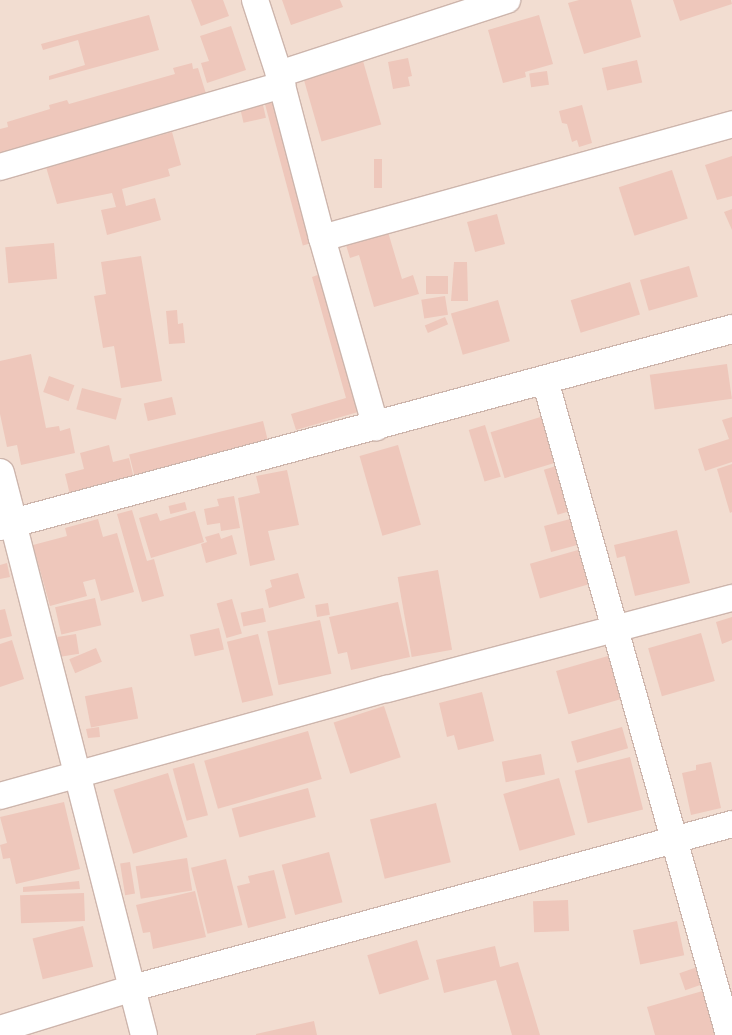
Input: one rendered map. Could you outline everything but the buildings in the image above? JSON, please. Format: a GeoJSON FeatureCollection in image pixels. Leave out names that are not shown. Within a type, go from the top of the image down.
{"type":"FeatureCollection","features":[{"type":"Feature","properties":{"kind":"street"},"geometry":{"type":"LineString","coordinates":[[255,0],[281,79],[322,238],[376,427]]}},
{"type":"Feature","properties":{"kind":"street"},"geometry":{"type":"LineString","coordinates":[[0,167],[281,79],[507,0]]}},
{"type":"Feature","properties":{"kind":"street"},"geometry":{"type":"LineString","coordinates":[[322,238],[732,124]]}},
{"type":"Feature","properties":{"kind":"street"},"geometry":{"type":"LineString","coordinates":[[7,525],[376,427],[732,328]]}},
{"type":"Feature","properties":{"kind":"street"},"geometry":{"type":"LineString","coordinates":[[545,380],[617,628],[729,1035]]}},
{"type":"Feature","properties":{"kind":"street"},"geometry":{"type":"LineString","coordinates":[[0,472],[7,525],[78,775],[144,1035]]}},
{"type":"Feature","properties":{"kind":"street"},"geometry":{"type":"LineString","coordinates":[[0,796],[732,598]]}},
{"type":"Feature","properties":{"kind":"street"},"geometry":{"type":"LineString","coordinates":[[0,1029],[133,988],[732,824]]}},
{"type":"Feature","properties":{"kind":"shaded area"},"geometry":{"type":"Polygon","coordinates":[[[0,0],[732,0],[732,1035],[0,1035],[0,0]]]}}]}
